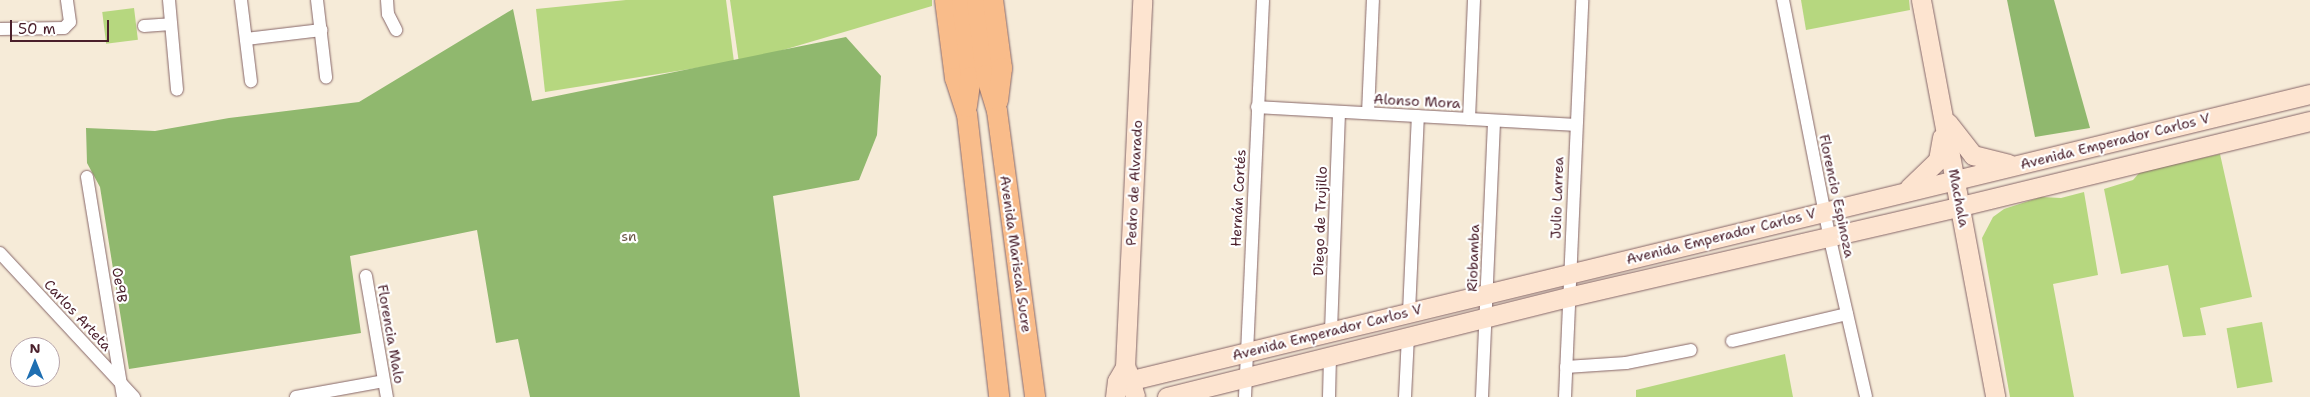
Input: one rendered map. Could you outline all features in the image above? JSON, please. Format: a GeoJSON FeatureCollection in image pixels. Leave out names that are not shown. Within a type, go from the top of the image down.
{"type":"FeatureCollection","features":[{"type":"Feature","properties":{"kind":"main road"},"geometry":{"type":"LineString","coordinates":[[945,0],[955,78],[966,114],[999,397]]}},
{"type":"Feature","properties":{"kind":"main road"},"geometry":{"type":"LineString","coordinates":[[962,0],[971,76],[966,114]]}},
{"type":"Feature","properties":{"kind":"main road","name":"Avenida Mariscal Sucre"},"geometry":{"type":"LineString","coordinates":[[977,0],[986,74],[997,111],[1035,397]]}},
{"type":"Feature","properties":{"kind":"main road","name":"Avenida Mariscal Sucre"},"geometry":{"type":"LineString","coordinates":[[993,0],[1002,68],[997,111]]}},
{"type":"Feature","properties":{"kind":"main road","name":"Pedro de Alvarado"},"geometry":{"type":"LineString","coordinates":[[1115,397],[1117,382],[1131,381],[1142,0]]}},
{"type":"Feature","properties":{"kind":"main road","name":"Machala"},"geometry":{"type":"LineString","coordinates":[[1921,0],[1995,397]]}},
{"type":"Feature","properties":{"kind":"main road","name":"Avenida Emperador Carlos V"},"geometry":{"type":"LineString","coordinates":[[1131,381],[1246,351],[2310,94]]}},
{"type":"Feature","properties":{"kind":"main road"},"geometry":{"type":"LineString","coordinates":[[1943,116],[1961,144],[1973,155],[2016,165]]}},
{"type":"Feature","properties":{"kind":"main road"},"geometry":{"type":"LineString","coordinates":[[1904,192],[1931,170],[1940,156],[1943,116]]}},
{"type":"Feature","properties":{"kind":"main road","name":"Avenida Emperador Carlos V"},"geometry":{"type":"LineString","coordinates":[[1167,397],[1568,296],[2007,195],[2310,121]]}},
{"type":"Feature","properties":{"kind":"main road"},"geometry":{"type":"LineString","coordinates":[[1968,248],[1979,214],[1989,203],[2007,195]]}},
{"type":"Feature","properties":{"kind":"street"},"geometry":{"type":"LineString","coordinates":[[0,30],[64,28],[70,22],[68,0]]}},
{"type":"Feature","properties":{"kind":"street"},"geometry":{"type":"LineString","coordinates":[[169,0],[177,90]]}},
{"type":"Feature","properties":{"kind":"street"},"geometry":{"type":"LineString","coordinates":[[241,0],[251,81]]}},
{"type":"Feature","properties":{"kind":"street"},"geometry":{"type":"LineString","coordinates":[[317,0],[326,77]]}},
{"type":"Feature","properties":{"kind":"street"},"geometry":{"type":"LineString","coordinates":[[387,0],[388,14],[396,30]]}},
{"type":"Feature","properties":{"kind":"street","name":"Hernán Cortés"},"geometry":{"type":"LineString","coordinates":[[1245,397],[1263,0]]}},
{"type":"Feature","properties":{"kind":"street"},"geometry":{"type":"LineString","coordinates":[[1368,113],[1373,0]]}},
{"type":"Feature","properties":{"kind":"street"},"geometry":{"type":"LineString","coordinates":[[1469,119],[1474,0]]}},
{"type":"Feature","properties":{"kind":"street","name":"Julio Larrea"},"geometry":{"type":"LineString","coordinates":[[1565,397],[1575,125],[1582,0]]}},
{"type":"Feature","properties":{"kind":"street","name":"Florencio Espinoza"},"geometry":{"type":"LineString","coordinates":[[1783,0],[1829,235],[1866,397]]}},
{"type":"Feature","properties":{"kind":"street"},"geometry":{"type":"LineString","coordinates":[[144,26],[171,24]]}},
{"type":"Feature","properties":{"kind":"street"},"geometry":{"type":"LineString","coordinates":[[246,39],[321,30]]}},
{"type":"Feature","properties":{"kind":"street","name":"Alonso Mora"},"geometry":{"type":"LineString","coordinates":[[1257,107],[1575,125]]}},
{"type":"Feature","properties":{"kind":"street","name":"Diego de Trujillo"},"geometry":{"type":"LineString","coordinates":[[1331,331],[1339,112]]}},
{"type":"Feature","properties":{"kind":"street"},"geometry":{"type":"LineString","coordinates":[[1409,312],[1418,116]]}},
{"type":"Feature","properties":{"kind":"street","name":"Riobamba"},"geometry":{"type":"LineString","coordinates":[[1482,397],[1494,121]]}},
{"type":"Feature","properties":{"kind":"street","name":"Oe9B"},"geometry":{"type":"LineString","coordinates":[[87,177],[124,397]]}},
{"type":"Feature","properties":{"kind":"street","name":"Carlos Arteta"},"geometry":{"type":"LineString","coordinates":[[0,253],[134,397]]}},
{"type":"Feature","properties":{"kind":"street","name":"Florencia Malo"},"geometry":{"type":"LineString","coordinates":[[366,276],[387,397]]}},
{"type":"Feature","properties":{"kind":"street"},"geometry":{"type":"LineString","coordinates":[[1732,341],[1847,314]]}},
{"type":"Feature","properties":{"kind":"street"},"geometry":{"type":"LineString","coordinates":[[1404,397],[1408,336]]}},
{"type":"Feature","properties":{"kind":"street"},"geometry":{"type":"LineString","coordinates":[[1566,367],[1626,363],[1691,350]]}},
{"type":"Feature","properties":{"kind":"street"},"geometry":{"type":"LineString","coordinates":[[1329,397],[1330,355]]}},
{"type":"Feature","properties":{"kind":"street"},"geometry":{"type":"LineString","coordinates":[[296,397],[384,381]]}},
{"type":"Feature","properties":{"kind":"green space"},"geometry":{"type":"Polygon","coordinates":[[[626,0],[726,0],[734,62],[545,92],[536,9],[626,0]]]}},
{"type":"Feature","properties":{"kind":"green space"},"geometry":{"type":"Polygon","coordinates":[[[730,0],[932,0],[932,6],[739,63],[730,0]]]}},
{"type":"Feature","properties":{"kind":"green space"},"geometry":{"type":"Polygon","coordinates":[[[1801,0],[1909,0],[1910,10],[1806,30],[1801,0]]]}},
{"type":"Feature","properties":{"kind":"green space"},"geometry":{"type":"Polygon","coordinates":[[[2007,0],[2054,0],[2090,128],[2035,137],[2007,0]]]}},
{"type":"Feature","properties":{"kind":"green space"},"geometry":{"type":"Polygon","coordinates":[[[134,8],[138,40],[106,44],[102,12],[134,8]]]}},
{"type":"Feature","properties":{"kind":"green space","name":"sn"},"geometry":{"type":"Polygon","coordinates":[[[513,9],[532,101],[846,37],[881,76],[877,135],[859,180],[773,196],[800,397],[530,397],[518,339],[496,343],[477,230],[350,256],[361,333],[129,369],[100,187],[87,163],[86,128],[155,131],[229,118],[359,102],[513,9]]]}},
{"type":"Feature","properties":{"kind":"green space"},"geometry":{"type":"Polygon","coordinates":[[[2220,154],[2252,297],[2200,308],[2206,335],[2183,337],[2168,265],[2121,274],[2104,189],[2133,180],[2140,172],[2220,154]]]}},
{"type":"Feature","properties":{"kind":"green space"},"geometry":{"type":"Polygon","coordinates":[[[2084,192],[2098,275],[2053,284],[2074,397],[2010,397],[1982,238],[1993,217],[2004,209],[2041,197],[2061,198],[2084,192]]]}},
{"type":"Feature","properties":{"kind":"green space"},"geometry":{"type":"Polygon","coordinates":[[[2262,322],[2273,382],[2237,388],[2227,328],[2262,322]]]}},
{"type":"Feature","properties":{"kind":"green space"},"geometry":{"type":"Polygon","coordinates":[[[1785,354],[1793,397],[1636,397],[1636,390],[1785,354]]]}}]}
